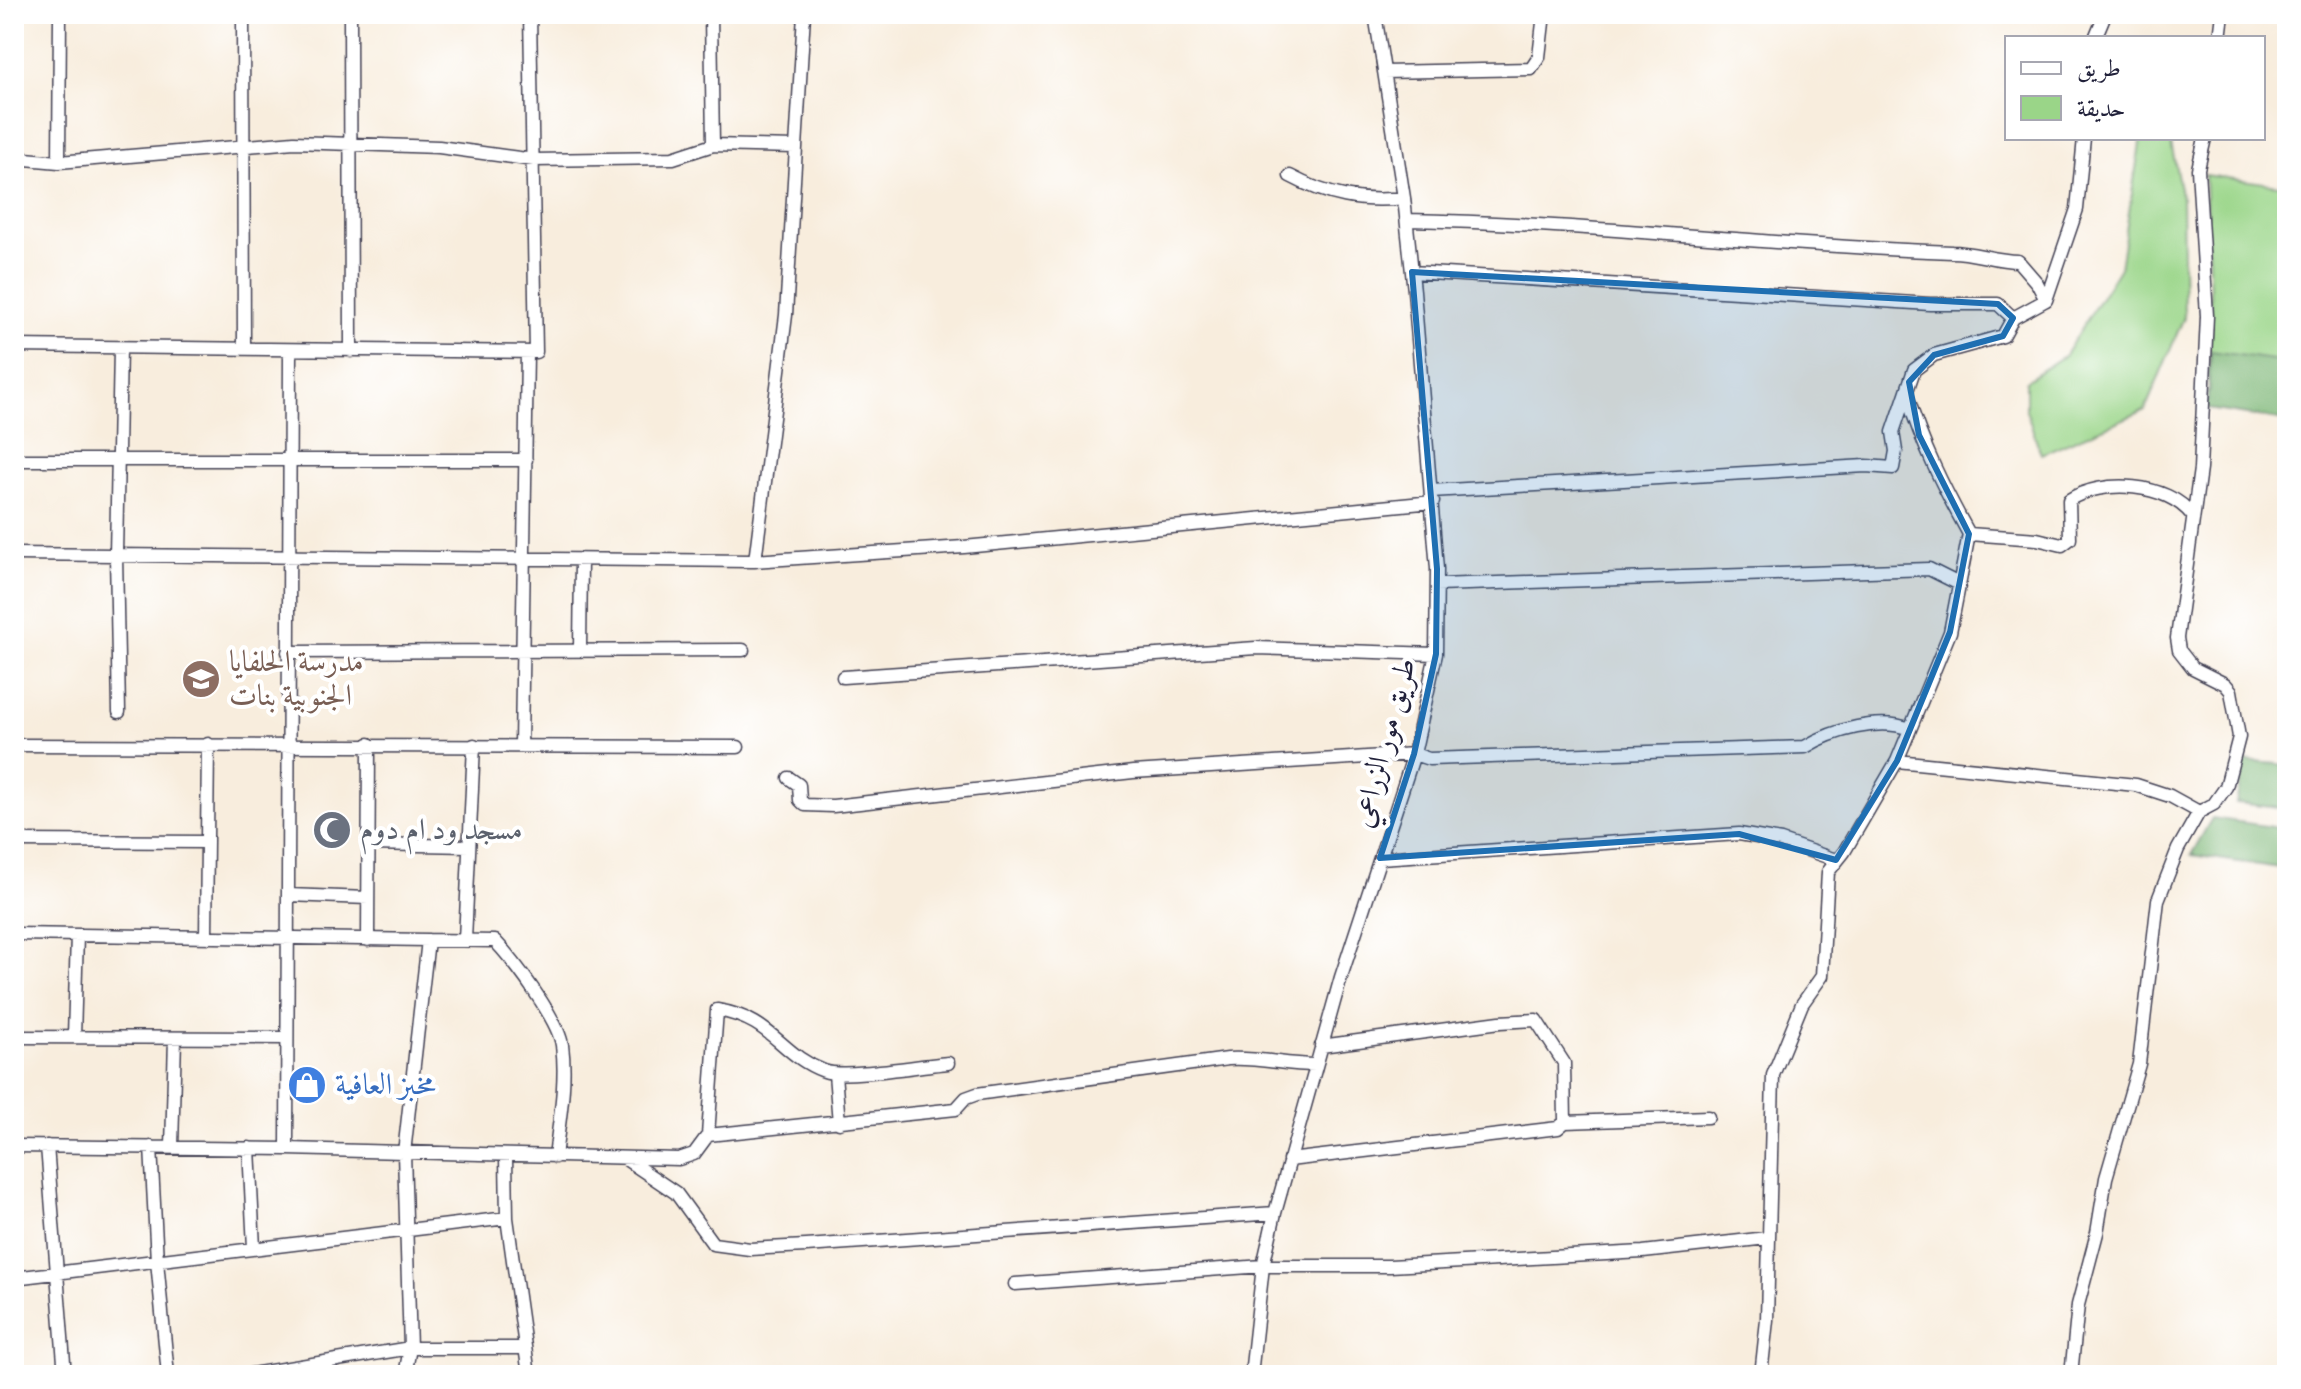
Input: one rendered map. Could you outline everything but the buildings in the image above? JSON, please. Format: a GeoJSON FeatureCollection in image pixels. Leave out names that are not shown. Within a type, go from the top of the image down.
{"type":"FeatureCollection","features":[{"type":"Feature","properties":{"kind":"street"},"geometry":{"type":"LineString","coordinates":[[59,162],[60,14]]}},
{"type":"Feature","properties":{"kind":"street"},"geometry":{"type":"LineString","coordinates":[[243,14],[244,348]]}},
{"type":"Feature","properties":{"kind":"street"},"geometry":{"type":"LineString","coordinates":[[350,14],[351,351]]}},
{"type":"Feature","properties":{"kind":"street"},"geometry":{"type":"LineString","coordinates":[[14,346],[536,352],[530,14]]}},
{"type":"Feature","properties":{"kind":"street"},"geometry":{"type":"LineString","coordinates":[[711,14],[713,145]]}},
{"type":"Feature","properties":{"kind":"street"},"geometry":{"type":"LineString","coordinates":[[755,561],[786,315],[804,14]]}},
{"type":"Feature","properties":{"kind":"street","name":"طريق مور الزراعي"},"geometry":{"type":"LineString","coordinates":[[1251,1375],[1263,1266],[1275,1213],[1315,1065],[1414,754],[1436,654],[1437,585],[1432,496],[1412,272],[1404,198],[1375,14]]}},
{"type":"Feature","properties":{"kind":"street"},"geometry":{"type":"LineString","coordinates":[[1384,72],[1531,69],[1539,57],[1544,14]]}},
{"type":"Feature","properties":{"kind":"street"},"geometry":{"type":"LineString","coordinates":[[2096,36],[2105,14]]}},
{"type":"Feature","properties":{"kind":"street"},"geometry":{"type":"LineString","coordinates":[[2220,36],[2222,15]]}},
{"type":"Feature","properties":{"kind":"street"},"geometry":{"type":"LineString","coordinates":[[14,554],[755,561],[964,547],[1432,496],[1866,466],[1893,468],[1896,451],[1893,432],[1914,370],[1934,355],[2003,336],[2013,318],[2046,300],[2077,209],[2084,140]]}},
{"type":"Feature","properties":{"kind":"street"},"geometry":{"type":"LineString","coordinates":[[2071,1375],[2078,1305],[2097,1233],[2106,1178],[2139,1064],[2149,955],[2158,900],[2178,849],[2199,812],[2214,804],[2226,787],[2239,737],[2231,691],[2225,684],[2193,668],[2179,650],[2177,627],[2200,469],[2207,316],[2198,169],[2205,140]]}},
{"type":"Feature","properties":{"kind":"street"},"geometry":{"type":"LineString","coordinates":[[14,158],[59,162],[241,147],[349,142],[439,147],[534,160],[673,158],[713,145],[795,147]]}},
{"type":"Feature","properties":{"kind":"street"},"geometry":{"type":"LineString","coordinates":[[1290,176],[1325,193],[1356,200],[1404,198]]}},
{"type":"Feature","properties":{"kind":"street"},"geometry":{"type":"LineString","coordinates":[[1407,220],[1532,223],[1816,248],[1961,252],[2000,261],[2018,261],[2037,283],[2046,300]]}},
{"type":"Feature","properties":{"kind":"street"},"geometry":{"type":"LineString","coordinates":[[1412,272],[1914,303],[1998,304],[2013,318]]}},
{"type":"Feature","properties":{"kind":"street"},"geometry":{"type":"LineString","coordinates":[[119,712],[116,555],[120,348]]}},
{"type":"Feature","properties":{"kind":"street"},"geometry":{"type":"LineString","coordinates":[[287,1149],[290,350]]}},
{"type":"Feature","properties":{"kind":"street"},"geometry":{"type":"LineString","coordinates":[[521,746],[525,650],[527,352]]}},
{"type":"Feature","properties":{"kind":"street"},"geometry":{"type":"LineString","coordinates":[[1761,1375],[1767,1320],[1773,1075],[1802,1004],[1822,976],[1826,877],[1897,761],[1950,632],[1969,534],[1941,484],[1919,435],[1907,395]]}},
{"type":"Feature","properties":{"kind":"street"},"geometry":{"type":"LineString","coordinates":[[14,460],[526,460]]}},
{"type":"Feature","properties":{"kind":"street"},"geometry":{"type":"LineString","coordinates":[[1969,534],[2037,539],[2062,545],[2071,532],[2069,500],[2092,490],[2112,488],[2152,489],[2184,504],[2192,515]]}},
{"type":"Feature","properties":{"kind":"street"},"geometry":{"type":"LineString","coordinates":[[580,650],[581,560]]}},
{"type":"Feature","properties":{"kind":"street"},"geometry":{"type":"LineString","coordinates":[[1437,585],[1929,569],[1940,571],[1959,584]]}},
{"type":"Feature","properties":{"kind":"street"},"geometry":{"type":"LineString","coordinates":[[843,677],[1256,648],[1436,654]]}},
{"type":"Feature","properties":{"kind":"street"},"geometry":{"type":"LineString","coordinates":[[288,652],[743,650]]}},
{"type":"Feature","properties":{"kind":"street"},"geometry":{"type":"LineString","coordinates":[[789,778],[796,780],[800,800],[805,805],[833,806],[1133,772],[1414,754],[1429,759],[1805,747],[1826,735],[1893,722],[1910,729]]}},
{"type":"Feature","properties":{"kind":"street"},"geometry":{"type":"LineString","coordinates":[[206,937],[208,744]]}},
{"type":"Feature","properties":{"kind":"street"},"geometry":{"type":"LineString","coordinates":[[368,940],[369,744]]}},
{"type":"Feature","properties":{"kind":"street"},"geometry":{"type":"LineString","coordinates":[[14,745],[738,747]]}},
{"type":"Feature","properties":{"kind":"street"},"geometry":{"type":"LineString","coordinates":[[465,940],[474,745]]}},
{"type":"Feature","properties":{"kind":"street"},"geometry":{"type":"LineString","coordinates":[[1897,761],[2136,785],[2170,796],[2199,812]]}},
{"type":"Feature","properties":{"kind":"street"},"geometry":{"type":"LineString","coordinates":[[1380,858],[1739,834],[1781,841],[1836,860]]}},
{"type":"Feature","properties":{"kind":"street"},"geometry":{"type":"LineString","coordinates":[[14,841],[207,842]]}},
{"type":"Feature","properties":{"kind":"street"},"geometry":{"type":"LineString","coordinates":[[368,844],[469,846]]}},
{"type":"Feature","properties":{"kind":"street"},"geometry":{"type":"LineString","coordinates":[[288,895],[368,898]]}},
{"type":"Feature","properties":{"kind":"street"},"geometry":{"type":"LineString","coordinates":[[14,934],[495,941],[505,951],[562,1043],[563,1082],[555,1157]]}},
{"type":"Feature","properties":{"kind":"street"},"geometry":{"type":"LineString","coordinates":[[74,1037],[77,935]]}},
{"type":"Feature","properties":{"kind":"street"},"geometry":{"type":"LineString","coordinates":[[405,1375],[410,1348],[403,1229],[404,1153],[428,940]]}},
{"type":"Feature","properties":{"kind":"street"},"geometry":{"type":"LineString","coordinates":[[14,1146],[249,1148],[506,1157],[679,1159],[694,1154],[708,1135],[717,1010],[750,1018],[798,1057],[835,1074],[948,1063]]}},
{"type":"Feature","properties":{"kind":"street"},"geometry":{"type":"LineString","coordinates":[[1321,1046],[1536,1020],[1564,1063],[1565,1122]]}},
{"type":"Feature","properties":{"kind":"street"},"geometry":{"type":"LineString","coordinates":[[14,1037],[287,1038]]}},
{"type":"Feature","properties":{"kind":"street"},"geometry":{"type":"LineString","coordinates":[[172,1147],[175,1038]]}},
{"type":"Feature","properties":{"kind":"street"},"geometry":{"type":"LineString","coordinates":[[708,1135],[956,1109],[966,1098],[977,1094],[1228,1059],[1256,1057],[1277,1065],[1315,1065]]}},
{"type":"Feature","properties":{"kind":"street"},"geometry":{"type":"LineString","coordinates":[[835,1074],[839,1123]]}},
{"type":"Feature","properties":{"kind":"street"},"geometry":{"type":"LineString","coordinates":[[1289,1160],[1558,1128],[1565,1122],[1708,1117]]}},
{"type":"Feature","properties":{"kind":"street"},"geometry":{"type":"LineString","coordinates":[[47,1146],[65,1375]]}},
{"type":"Feature","properties":{"kind":"street"},"geometry":{"type":"LineString","coordinates":[[151,1147],[157,1261],[168,1375]]}},
{"type":"Feature","properties":{"kind":"street"},"geometry":{"type":"LineString","coordinates":[[249,1148],[254,1248]]}},
{"type":"Feature","properties":{"kind":"street"},"geometry":{"type":"LineString","coordinates":[[506,1157],[507,1218],[529,1375]]}},
{"type":"Feature","properties":{"kind":"street"},"geometry":{"type":"LineString","coordinates":[[624,1158],[676,1193],[713,1244],[729,1248],[806,1246],[1275,1213]]}},
{"type":"Feature","properties":{"kind":"street"},"geometry":{"type":"LineString","coordinates":[[14,1278],[507,1218]]}},
{"type":"Feature","properties":{"kind":"street"},"geometry":{"type":"LineString","coordinates":[[1015,1284],[1263,1266],[1406,1266],[1643,1252],[1767,1238]]}},
{"type":"Feature","properties":{"kind":"street"},"geometry":{"type":"LineString","coordinates":[[246,1375],[410,1348],[524,1348]]}},
{"type":"Feature","properties":{"kind":"highlighted area"},"geometry":{"type":"Polygon","coordinates":[[[1412,272],[1998,304],[2013,318],[2003,336],[1934,355],[1909,382],[1919,435],[1969,534],[1950,632],[1897,761],[1836,860],[1739,834],[1380,858],[1414,754],[1436,654],[1437,569],[1412,272]]]}},
{"type":"Feature","properties":{"kind":"green space"},"geometry":{"type":"Polygon","coordinates":[[[2141,140],[2170,140],[2182,199],[2184,317],[2145,410],[2041,454],[2026,410],[2026,381],[2065,355],[2120,267],[2141,140]]]}},
{"type":"Feature","properties":{"kind":"green space"},"geometry":{"type":"Polygon","coordinates":[[[2205,175],[2287,186],[2287,419],[2207,408],[2211,317],[2205,175]]]}},
{"type":"Feature","properties":{"kind":"green space"},"geometry":{"type":"Polygon","coordinates":[[[2211,351],[2287,362],[2287,421],[2207,409],[2211,351]]]}},
{"type":"Feature","properties":{"kind":"green space"},"geometry":{"type":"Polygon","coordinates":[[[2245,761],[2287,765],[2287,809],[2236,803],[2245,761]]]}},
{"type":"Feature","properties":{"kind":"green space"},"geometry":{"type":"Polygon","coordinates":[[[2212,818],[2287,829],[2287,869],[2191,855],[2212,818]]]}},
{"type":"Feature","properties":{"kind":"place","name":"مدرسة الحلفايا الجنوبية بنات"},"geometry":{"type":"Point","coordinates":[201,679]}},
{"type":"Feature","properties":{"kind":"place","name":"مسجد ود ام دوم"},"geometry":{"type":"Point","coordinates":[332,830]}},
{"type":"Feature","properties":{"kind":"place","name":"مخبز العافية"},"geometry":{"type":"Point","coordinates":[307,1085]}}]}
